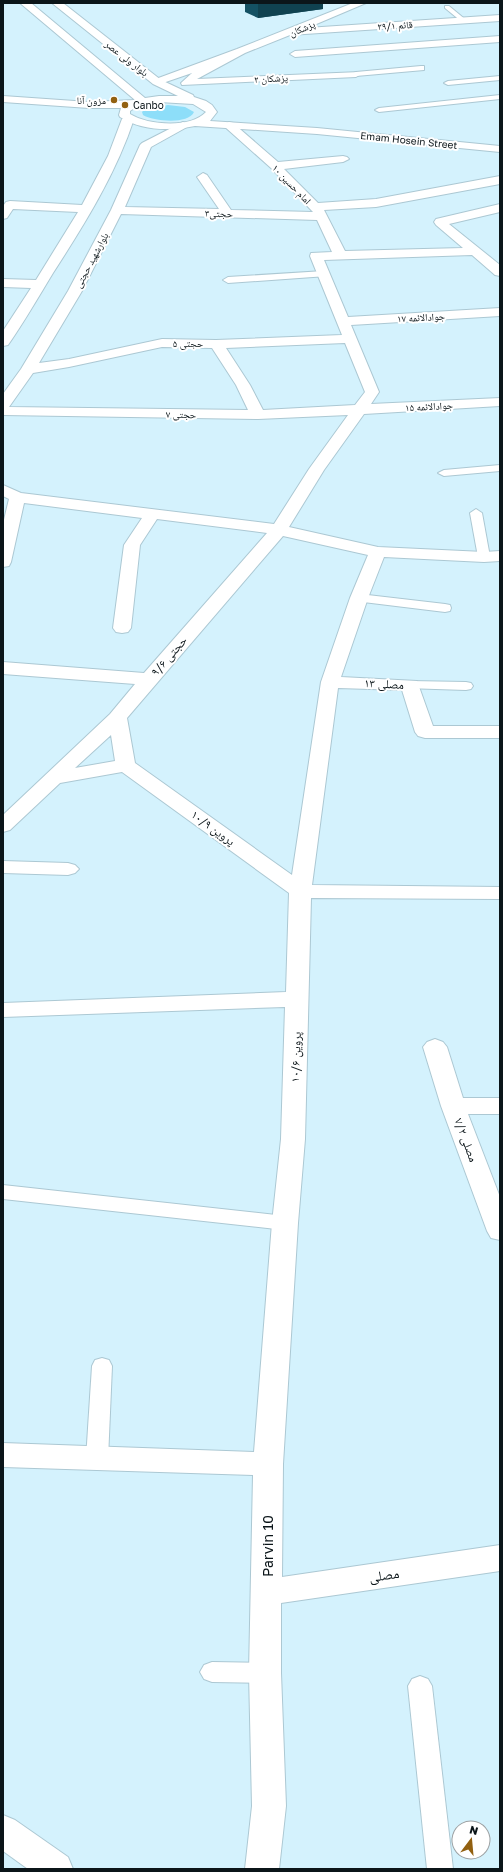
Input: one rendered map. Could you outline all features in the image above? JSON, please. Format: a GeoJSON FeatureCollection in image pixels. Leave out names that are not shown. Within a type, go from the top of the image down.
{"type":"FeatureCollection","features":[{"type":"Feature","properties":{"kind":"street","name":"بلوار ولی عصر"},"geometry":{"type":"LineString","coordinates":[[25,3],[127,87],[138,103]]}},
{"type":"Feature","properties":{"kind":"street","name":"بلوار ولی عصر"},"geometry":{"type":"LineString","coordinates":[[57,3],[158,82],[210,108],[212,112]]}},
{"type":"Feature","properties":{"kind":"street","name":"پزشکان"},"geometry":{"type":"LineString","coordinates":[[127,87],[158,82],[290,32],[361,3]]}},
{"type":"Feature","properties":{"kind":"street","name":"قائم ۲۹/۱"},"geometry":{"type":"LineString","coordinates":[[290,32],[498,19]]}},
{"type":"Feature","properties":{"kind":"street"},"geometry":{"type":"LineString","coordinates":[[295,54],[500,40]]}},
{"type":"Feature","properties":{"kind":"street","name":"پزشکان"},"geometry":{"type":"LineString","coordinates":[[175,90],[198,73],[241,51]]}},
{"type":"Feature","properties":{"kind":"street"},"geometry":{"type":"LineString","coordinates":[[338,51],[356,74]]}},
{"type":"Feature","properties":{"kind":"street","name":"پزشکان ۲"},"geometry":{"type":"LineString","coordinates":[[186,82],[356,74]]}},
{"type":"Feature","properties":{"kind":"street"},"geometry":{"type":"LineString","coordinates":[[3,100],[89,105],[138,103],[175,99],[202,104]]}},
{"type":"Feature","properties":{"kind":"street","name":"Emam Hosein Street"},"geometry":{"type":"LineString","coordinates":[[3,100],[126,117],[154,125],[229,125],[317,131],[500,149]]}},
{"type":"Feature","properties":{"kind":"street"},"geometry":{"type":"LineString","coordinates":[[3,342],[41,284],[86,209],[120,144],[126,117],[125,110],[138,103]]}},
{"type":"Feature","properties":{"kind":"street","name":"Emam Hosein Street"},"geometry":{"type":"LineString","coordinates":[[212,112],[246,120],[317,131]]}},
{"type":"Feature","properties":{"kind":"street","name":"بلوارشهید حجتی"},"geometry":{"type":"LineString","coordinates":[[3,405],[28,369],[75,291],[117,210],[146,145],[189,124],[210,117],[212,112]]}},
{"type":"Feature","properties":{"kind":"street","name":"۱۰ امام حسین"},"geometry":{"type":"LineString","coordinates":[[229,125],[275,166],[319,212],[340,255]]}},
{"type":"Feature","properties":{"kind":"street"},"geometry":{"type":"LineString","coordinates":[[275,166],[343,159]]}},
{"type":"Feature","properties":{"kind":"street"},"geometry":{"type":"LineString","coordinates":[[203,177],[228,214]]}},
{"type":"Feature","properties":{"kind":"street","name":"حجتی۳"},"geometry":{"type":"LineString","coordinates":[[117,210],[228,214],[319,212],[500,180]]}},
{"type":"Feature","properties":{"kind":"street"},"geometry":{"type":"LineString","coordinates":[[3,215],[10,205],[86,209]]}},
{"type":"Feature","properties":{"kind":"street"},"geometry":{"type":"LineString","coordinates":[[498,270],[474,251],[440,220],[500,208]]}},
{"type":"Feature","properties":{"kind":"street"},"geometry":{"type":"LineString","coordinates":[[350,339],[316,256],[474,251]]}},
{"type":"Feature","properties":{"kind":"street"},"geometry":{"type":"LineString","coordinates":[[3,283],[41,284]]}},
{"type":"Feature","properties":{"kind":"street","name":"جوادالائمه ۱۷"},"geometry":{"type":"LineString","coordinates":[[343,321],[500,312]]}},
{"type":"Feature","properties":{"kind":"street","name":"حجتی ۵"},"geometry":{"type":"LineString","coordinates":[[28,369],[69,363],[162,343],[216,344],[350,339]]}},
{"type":"Feature","properties":{"kind":"street","name":"حجتی ۹/۶"},"geometry":{"type":"LineString","coordinates":[[3,826],[117,718],[149,679],[279,530],[358,409],[372,392],[350,339]]}},
{"type":"Feature","properties":{"kind":"street"},"geometry":{"type":"LineString","coordinates":[[216,344],[243,385],[258,415]]}},
{"type":"Feature","properties":{"kind":"street","name":"جوادالائمه ۱۵"},"geometry":{"type":"LineString","coordinates":[[358,409],[500,402]]}},
{"type":"Feature","properties":{"kind":"street","name":"حجتی ۷"},"geometry":{"type":"LineString","coordinates":[[3,411],[258,415],[358,409]]}},
{"type":"Feature","properties":{"kind":"street"},"geometry":{"type":"LineString","coordinates":[[3,562],[10,494],[279,530],[378,552],[492,556]]}},
{"type":"Feature","properties":{"kind":"street"},"geometry":{"type":"LineString","coordinates":[[122,628],[132,545],[152,514]]}},
{"type":"Feature","properties":{"kind":"street","name":"پروین ۱۰/۶"},"geometry":{"type":"LineString","coordinates":[[285,1223],[293,1139],[300,891],[330,682],[359,598],[378,552]]}},
{"type":"Feature","properties":{"kind":"street"},"geometry":{"type":"LineString","coordinates":[[3,668],[149,679]]}},
{"type":"Feature","properties":{"kind":"street","name":"مصلی ۱۳"},"geometry":{"type":"LineString","coordinates":[[330,682],[410,685],[425,732],[500,732]]}},
{"type":"Feature","properties":{"kind":"street"},"geometry":{"type":"LineString","coordinates":[[55,778],[126,765],[117,718]]}},
{"type":"Feature","properties":{"kind":"street","name":"پروین ۱۰/۹"},"geometry":{"type":"LineString","coordinates":[[126,765],[300,891]]}},
{"type":"Feature","properties":{"kind":"street"},"geometry":{"type":"LineString","coordinates":[[3,867],[68,869]]}},
{"type":"Feature","properties":{"kind":"street"},"geometry":{"type":"LineString","coordinates":[[300,891],[500,893]]}},
{"type":"Feature","properties":{"kind":"street"},"geometry":{"type":"LineString","coordinates":[[3,1010],[298,999]]}},
{"type":"Feature","properties":{"kind":"street","name":"مصلی ۷/۲"},"geometry":{"type":"LineString","coordinates":[[435,1047],[453,1106],[500,1231]]}},
{"type":"Feature","properties":{"kind":"street"},"geometry":{"type":"LineString","coordinates":[[453,1106],[500,1106]]}},
{"type":"Feature","properties":{"kind":"street","name":"Parvin 10"},"geometry":{"type":"LineString","coordinates":[[262,1869],[269,1806],[265,1674],[268,1592],[268,1464],[285,1223]]}},
{"type":"Feature","properties":{"kind":"street"},"geometry":{"type":"LineString","coordinates":[[3,1455],[268,1464]]}},
{"type":"Feature","properties":{"kind":"street","name":"مصلی"},"geometry":{"type":"LineString","coordinates":[[268,1592],[500,1558]]}},
{"type":"Feature","properties":{"kind":"street"},"geometry":{"type":"LineString","coordinates":[[3,1830],[56,1869]]}},
{"type":"Feature","properties":{"kind":"lane"},"geometry":{"type":"LineString","coordinates":[[447,7],[464,21]]}},
{"type":"Feature","properties":{"kind":"lane"},"geometry":{"type":"LineString","coordinates":[[356,74],[421,68]]}},
{"type":"Feature","properties":{"kind":"lane"},"geometry":{"type":"LineString","coordinates":[[448,83],[500,78]]}},
{"type":"Feature","properties":{"kind":"lane"},"geometry":{"type":"LineString","coordinates":[[379,110],[500,97]]}},
{"type":"Feature","properties":{"kind":"lane"},"geometry":{"type":"LineString","coordinates":[[228,280],[324,274]]}},
{"type":"Feature","properties":{"kind":"lane"},"geometry":{"type":"LineString","coordinates":[[444,473],[500,468]]}},
{"type":"Feature","properties":{"kind":"lane"},"geometry":{"type":"LineString","coordinates":[[476,513],[492,556]]}},
{"type":"Feature","properties":{"kind":"lane"},"geometry":{"type":"LineString","coordinates":[[359,598],[445,608]]}},
{"type":"Feature","properties":{"kind":"lane"},"geometry":{"type":"LineString","coordinates":[[410,685],[466,686]]}},
{"type":"Feature","properties":{"kind":"lane"},"geometry":{"type":"LineString","coordinates":[[3,1192],[285,1223]]}},
{"type":"Feature","properties":{"kind":"lane"},"geometry":{"type":"LineString","coordinates":[[97,1458],[102,1366]]}},
{"type":"Feature","properties":{"kind":"lane"},"geometry":{"type":"LineString","coordinates":[[212,1672],[265,1674]]}},
{"type":"Feature","properties":{"kind":"lane"},"geometry":{"type":"LineString","coordinates":[[420,1686],[440,1869]]}},
{"type":"Feature","properties":{"kind":"shaded area"},"geometry":{"type":"Polygon","coordinates":[[[168,105],[185,107],[194,112],[185,119],[170,121],[154,119],[143,115],[142,112],[145,109],[168,105]]]}},
{"type":"Feature","properties":{"kind":"place","name":"مزون آنا"},"geometry":{"type":"Point","coordinates":[114,100]}},
{"type":"Feature","properties":{"kind":"place","name":"Canbo"},"geometry":{"type":"Point","coordinates":[125,105]}}]}
